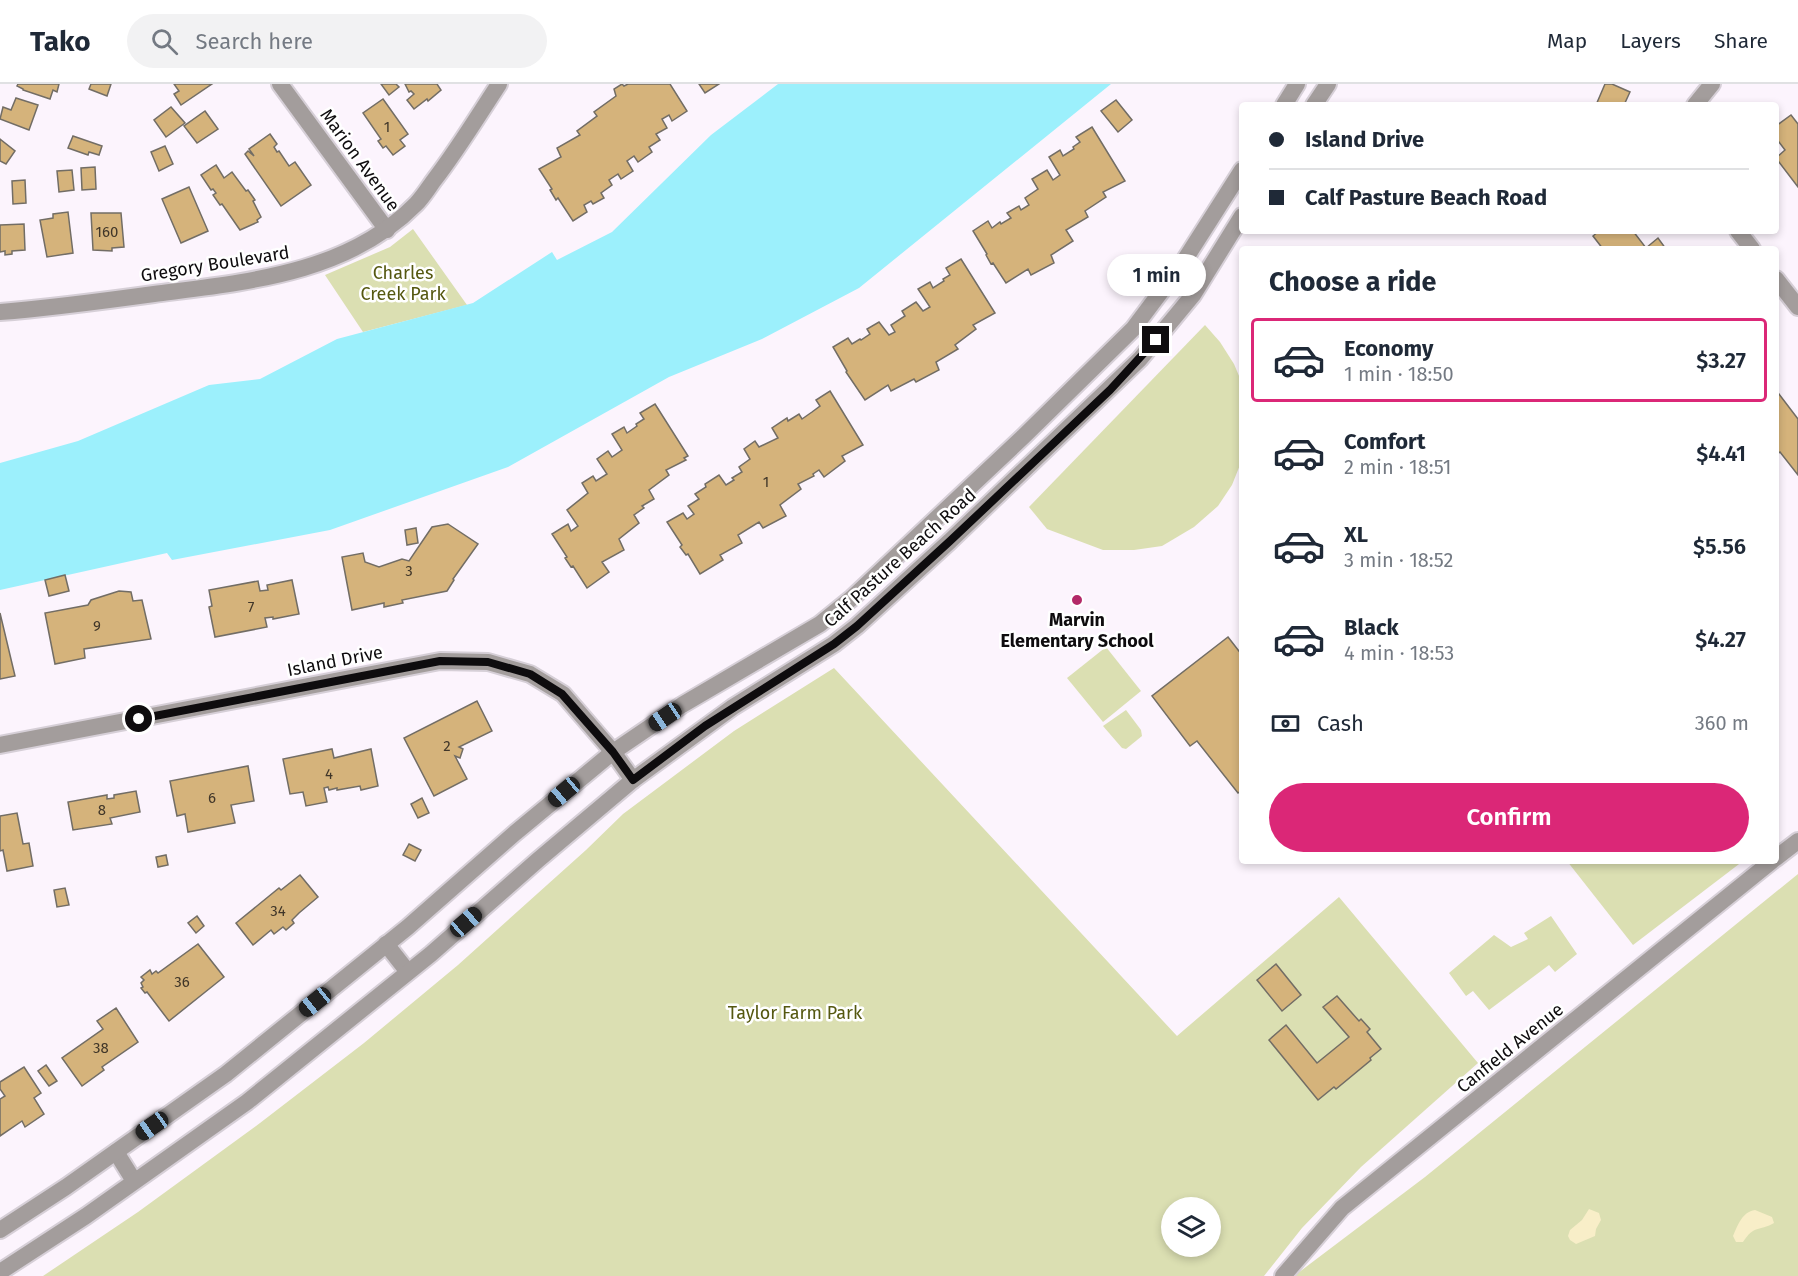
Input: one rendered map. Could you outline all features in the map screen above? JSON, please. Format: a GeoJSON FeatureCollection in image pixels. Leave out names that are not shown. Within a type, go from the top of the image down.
{"type":"FeatureCollection","features":[{"type":"Feature","properties":{"kind":"street","name":"Marion Avenue"},"geometry":{"type":"LineString","coordinates":[[280,84],[387,230]]}},
{"type":"Feature","properties":{"kind":"street","name":"Gregory Boulevard"},"geometry":{"type":"LineString","coordinates":[[0,312],[45,309],[246,282],[305,269],[352,249],[387,230],[417,203],[499,84]]}},
{"type":"Feature","properties":{"kind":"street"},"geometry":{"type":"LineString","coordinates":[[1286,102],[1297,84]]}},
{"type":"Feature","properties":{"kind":"street"},"geometry":{"type":"LineString","coordinates":[[1316,102],[1328,84]]}},
{"type":"Feature","properties":{"kind":"street"},"geometry":{"type":"LineString","coordinates":[[1697,102],[1712,84]]}},
{"type":"Feature","properties":{"kind":"street","name":"Calf Pasture Beach Road"},"geometry":{"type":"LineString","coordinates":[[0,1230],[226,1074],[386,944],[613,752],[682,705],[820,624],[852,598],[1089,374],[1133,329],[1172,279],[1239,175]]}},
{"type":"Feature","properties":{"kind":"street","name":"Calf Pasture Beach Road"},"geometry":{"type":"LineString","coordinates":[[0,1272],[247,1102],[408,972],[633,780],[724,713],[834,644],[857,626],[950,541],[1140,359],[1193,295],[1239,221]]}},
{"type":"Feature","properties":{"kind":"street"},"geometry":{"type":"LineString","coordinates":[[1740,234],[1750,246]]}},
{"type":"Feature","properties":{"kind":"street"},"geometry":{"type":"LineString","coordinates":[[1172,279],[1193,295]]}},
{"type":"Feature","properties":{"kind":"street"},"geometry":{"type":"LineString","coordinates":[[1779,283],[1798,307]]}},
{"type":"Feature","properties":{"kind":"street","name":"Island Drive"},"geometry":{"type":"LineString","coordinates":[[0,745],[440,661],[488,662],[530,674],[562,694],[613,752],[633,780]]}},
{"type":"Feature","properties":{"kind":"street"},"geometry":{"type":"LineString","coordinates":[[1779,856],[1798,841]]}},
{"type":"Feature","properties":{"kind":"street","name":"Canfield Avenue"},"geometry":{"type":"LineString","coordinates":[[1283,1276],[1342,1208],[1768,864]]}},
{"type":"Feature","properties":{"kind":"street"},"geometry":{"type":"LineString","coordinates":[[386,944],[408,972]]}},
{"type":"Feature","properties":{"kind":"street"},"geometry":{"type":"LineString","coordinates":[[116,1152],[134,1181]]}},
{"type":"Feature","properties":{"kind":"green space","name":"Charles Creek Park"},"geometry":{"type":"Polygon","coordinates":[[[413,229],[467,305],[363,332],[325,275],[390,247],[413,229]]]}},
{"type":"Feature","properties":{"kind":"green space"},"geometry":{"type":"Polygon","coordinates":[[[1205,325],[1220,342],[1239,376],[1239,468],[1232,485],[1218,506],[1194,527],[1162,546],[1134,550],[1103,550],[1047,529],[1029,507],[1205,325]]]}},
{"type":"Feature","properties":{"kind":"green space"},"geometry":{"type":"Polygon","coordinates":[[[1106,647],[1141,691],[1103,722],[1067,678],[1106,647]]]}},
{"type":"Feature","properties":{"kind":"green space","name":"Taylor Farm Park"},"geometry":{"type":"Polygon","coordinates":[[[834,668],[1177,1036],[1339,897],[1478,1063],[1361,1167],[1302,1228],[1264,1276],[43,1276],[138,1212],[364,1043],[458,965],[623,814],[734,731],[834,668]]]}},
{"type":"Feature","properties":{"kind":"green space"},"geometry":{"type":"Polygon","coordinates":[[[1126,710],[1141,730],[1142,736],[1126,749],[1122,748],[1103,726],[1126,710]]]}},
{"type":"Feature","properties":{"kind":"green space"},"geometry":{"type":"Polygon","coordinates":[[[1569,864],[1739,864],[1633,945],[1569,864]]]}},
{"type":"Feature","properties":{"kind":"green space"},"geometry":{"type":"Polygon","coordinates":[[[1798,874],[1798,1276],[1294,1276],[1425,1177],[1798,874]]]}},
{"type":"Feature","properties":{"kind":"green space"},"geometry":{"type":"Polygon","coordinates":[[[1551,916],[1577,954],[1555,972],[1549,965],[1489,1010],[1473,991],[1466,996],[1449,973],[1494,935],[1511,947],[1528,939],[1524,933],[1551,916]]]}},
{"type":"Feature","properties":{"kind":"sand"},"geometry":{"type":"Polygon","coordinates":[[[1589,1209],[1599,1213],[1601,1220],[1595,1236],[1576,1244],[1568,1236],[1570,1230],[1582,1220],[1589,1209]]]}},
{"type":"Feature","properties":{"kind":"sand"},"geometry":{"type":"Polygon","coordinates":[[[1755,1210],[1772,1217],[1774,1223],[1754,1230],[1743,1242],[1736,1242],[1733,1236],[1741,1220],[1747,1213],[1755,1210]]]}},
{"type":"Feature","properties":{"kind":"water"},"geometry":{"type":"Polygon","coordinates":[[[778,84],[1111,84],[859,288],[762,339],[669,377],[508,467],[330,530],[172,560],[167,553],[0,590],[0,463],[78,441],[209,385],[260,379],[337,339],[473,303],[552,252],[557,260],[612,232],[711,135],[778,84]]]}},
{"type":"Feature","properties":{"kind":"building"},"geometry":{"type":"Polygon","coordinates":[[[18,84],[59,84],[57,92],[53,90],[50,99],[23,90],[17,86],[18,84]]]}},
{"type":"Feature","properties":{"kind":"building"},"geometry":{"type":"Polygon","coordinates":[[[91,84],[111,84],[107,96],[89,89],[91,84]]]}},
{"type":"Feature","properties":{"kind":"building"},"geometry":{"type":"Polygon","coordinates":[[[174,84],[212,84],[181,105],[174,94],[179,91],[174,84]]]}},
{"type":"Feature","properties":{"kind":"building"},"geometry":{"type":"Polygon","coordinates":[[[381,84],[396,84],[399,87],[389,95],[381,84]]]}},
{"type":"Feature","properties":{"kind":"building"},"geometry":{"type":"Polygon","coordinates":[[[405,84],[437,84],[441,90],[414,109],[407,100],[414,94],[409,92],[405,84]]]}},
{"type":"Feature","properties":{"kind":"building"},"geometry":{"type":"Polygon","coordinates":[[[622,84],[624,86],[628,84],[670,84],[687,111],[672,121],[669,115],[662,119],[667,128],[656,134],[660,140],[649,147],[652,152],[638,162],[634,156],[627,161],[633,171],[621,179],[618,174],[609,180],[612,185],[601,193],[604,198],[593,204],[591,201],[584,205],[587,212],[573,221],[558,198],[556,200],[539,169],[561,157],[557,148],[580,135],[577,131],[597,116],[594,112],[616,96],[614,89],[622,84]]]}},
{"type":"Feature","properties":{"kind":"building"},"geometry":{"type":"Polygon","coordinates":[[[699,84],[719,84],[705,93],[699,84]]]}},
{"type":"Feature","properties":{"kind":"building"},"geometry":{"type":"Polygon","coordinates":[[[1605,84],[1612,84],[1630,92],[1625,102],[1597,102],[1605,84]]]}},
{"type":"Feature","properties":{"kind":"building"},"geometry":{"type":"Polygon","coordinates":[[[16,98],[38,105],[29,130],[0,119],[3,107],[11,110],[16,98]]]}},
{"type":"Feature","properties":{"kind":"building"},"geometry":{"type":"Polygon","coordinates":[[[383,99],[408,134],[400,140],[405,146],[393,155],[386,146],[383,148],[378,141],[381,139],[363,113],[383,99]]]}},
{"type":"Feature","properties":{"kind":"building"},"geometry":{"type":"Polygon","coordinates":[[[1116,100],[1132,120],[1118,132],[1101,111],[1116,100]]]}},
{"type":"Feature","properties":{"kind":"building"},"geometry":{"type":"Polygon","coordinates":[[[171,107],[185,123],[166,137],[154,120],[171,107]]]}},
{"type":"Feature","properties":{"kind":"building"},"geometry":{"type":"Polygon","coordinates":[[[205,111],[218,129],[197,143],[184,126],[205,111]]]}},
{"type":"Feature","properties":{"kind":"building"},"geometry":{"type":"Polygon","coordinates":[[[1791,115],[1798,124],[1798,187],[1779,162],[1779,155],[1785,150],[1779,142],[1779,124],[1791,115]]]}},
{"type":"Feature","properties":{"kind":"building"},"geometry":{"type":"Polygon","coordinates":[[[1092,127],[1125,181],[1103,192],[1106,197],[1085,211],[1088,217],[1066,230],[1073,241],[1051,255],[1054,263],[1031,275],[1028,269],[1006,283],[993,263],[991,264],[973,231],[988,221],[992,228],[1000,222],[1001,224],[1011,218],[1007,213],[1019,206],[1021,210],[1029,205],[1025,198],[1038,189],[1032,179],[1047,170],[1053,180],[1060,175],[1049,157],[1060,150],[1063,156],[1074,149],[1073,147],[1080,142],[1076,137],[1092,127]]]}},
{"type":"Feature","properties":{"kind":"building"},"geometry":{"type":"Polygon","coordinates":[[[270,134],[277,144],[274,147],[277,152],[279,151],[289,166],[295,162],[311,185],[281,206],[245,154],[248,151],[254,156],[249,149],[270,134]]]}},
{"type":"Feature","properties":{"kind":"building"},"geometry":{"type":"Polygon","coordinates":[[[73,136],[102,146],[99,155],[89,152],[88,155],[68,148],[73,136]]]}},
{"type":"Feature","properties":{"kind":"building"},"geometry":{"type":"Polygon","coordinates":[[[0,139],[15,151],[6,164],[0,161],[0,139]]]}},
{"type":"Feature","properties":{"kind":"building"},"geometry":{"type":"Polygon","coordinates":[[[165,146],[173,164],[159,171],[151,152],[165,146]]]}},
{"type":"Feature","properties":{"kind":"building"},"geometry":{"type":"Polygon","coordinates":[[[216,165],[224,178],[232,172],[246,191],[248,190],[255,200],[253,201],[261,217],[257,220],[258,222],[240,230],[222,204],[220,205],[213,195],[216,193],[213,189],[211,190],[201,175],[216,165]]]}},
{"type":"Feature","properties":{"kind":"building"},"geometry":{"type":"Polygon","coordinates":[[[95,167],[96,189],[82,190],[81,168],[95,167]]]}},
{"type":"Feature","properties":{"kind":"building"},"geometry":{"type":"Polygon","coordinates":[[[72,170],[74,190],[59,192],[57,171],[72,170]]]}},
{"type":"Feature","properties":{"kind":"building"},"geometry":{"type":"Polygon","coordinates":[[[25,180],[26,203],[13,204],[12,181],[25,180]]]}},
{"type":"Feature","properties":{"kind":"building"},"geometry":{"type":"Polygon","coordinates":[[[189,187],[208,231],[181,243],[162,199],[189,187]]]}},
{"type":"Feature","properties":{"kind":"building"},"geometry":{"type":"Polygon","coordinates":[[[68,212],[73,253],[47,257],[40,220],[53,218],[53,214],[68,212]]]}},
{"type":"Feature","properties":{"kind":"building"},"geometry":{"type":"Polygon","coordinates":[[[91,213],[121,213],[124,247],[112,248],[112,251],[93,250],[91,213]]]}},
{"type":"Feature","properties":{"kind":"building"},"geometry":{"type":"Polygon","coordinates":[[[24,224],[25,250],[12,251],[12,254],[5,255],[5,251],[0,252],[0,225],[24,224]]]}},
{"type":"Feature","properties":{"kind":"building"},"geometry":{"type":"Polygon","coordinates":[[[1595,234],[1635,234],[1644,246],[1601,246],[1593,236],[1595,234]]]}},
{"type":"Feature","properties":{"kind":"building"},"geometry":{"type":"Polygon","coordinates":[[[1658,238],[1664,246],[1648,246],[1658,238]]]}},
{"type":"Feature","properties":{"kind":"building"},"geometry":{"type":"Polygon","coordinates":[[[961,259],[995,313],[973,325],[976,329],[955,345],[958,349],[936,362],[939,370],[891,391],[888,385],[865,400],[833,347],[848,338],[852,344],[861,340],[870,334],[867,329],[879,322],[889,335],[895,332],[891,325],[905,316],[902,311],[916,302],[923,311],[930,307],[918,289],[930,282],[933,288],[944,281],[943,279],[950,275],[946,268],[961,259]]]}},
{"type":"Feature","properties":{"kind":"building"},"geometry":{"type":"Polygon","coordinates":[[[830,391],[863,445],[842,456],[845,461],[824,477],[819,470],[813,474],[814,476],[798,484],[801,489],[780,505],[786,516],[763,528],[759,522],[738,535],[742,543],[720,555],[723,560],[700,574],[688,554],[686,555],[680,547],[682,545],[667,522],[683,513],[687,519],[694,514],[688,506],[699,499],[695,494],[706,487],[705,484],[719,475],[726,485],[734,480],[732,478],[742,472],[739,467],[750,459],[744,449],[755,441],[759,447],[778,438],[772,428],[787,418],[788,421],[799,414],[802,419],[820,406],[816,400],[830,391]]]}},
{"type":"Feature","properties":{"kind":"building"},"geometry":{"type":"Polygon","coordinates":[[[1779,394],[1798,419],[1798,475],[1780,452],[1779,394]]]}},
{"type":"Feature","properties":{"kind":"building"},"geometry":{"type":"Polygon","coordinates":[[[655,404],[688,456],[684,458],[686,460],[666,470],[669,475],[649,490],[654,499],[642,506],[644,508],[634,515],[639,523],[619,539],[624,550],[602,562],[609,572],[587,588],[565,558],[567,557],[552,534],[568,524],[571,531],[578,526],[567,510],[588,493],[582,483],[593,476],[596,481],[607,474],[597,459],[608,451],[612,457],[622,450],[612,434],[624,427],[627,433],[644,419],[640,413],[655,404]]]}},
{"type":"Feature","properties":{"kind":"building"},"geometry":{"type":"Polygon","coordinates":[[[448,524],[478,544],[447,591],[402,600],[403,603],[384,607],[384,603],[352,610],[342,557],[363,553],[365,562],[379,567],[402,559],[409,561],[432,527],[448,524]]]}},
{"type":"Feature","properties":{"kind":"building"},"geometry":{"type":"Polygon","coordinates":[[[416,528],[418,543],[407,545],[405,530],[416,528]]]}},
{"type":"Feature","properties":{"kind":"building"},"geometry":{"type":"Polygon","coordinates":[[[65,575],[69,591],[49,596],[45,580],[65,575]]]}},
{"type":"Feature","properties":{"kind":"building"},"geometry":{"type":"Polygon","coordinates":[[[292,580],[299,614],[273,619],[273,617],[265,618],[267,627],[215,637],[209,607],[212,606],[209,590],[258,581],[260,591],[268,590],[267,585],[292,580]]]}},
{"type":"Feature","properties":{"kind":"building"},"geometry":{"type":"Polygon","coordinates":[[[119,591],[131,592],[133,601],[142,600],[151,639],[84,649],[85,658],[55,664],[45,613],[88,605],[91,600],[119,591]]]}},
{"type":"Feature","properties":{"kind":"building"},"geometry":{"type":"Polygon","coordinates":[[[0,613],[15,676],[0,679],[0,613]]]}},
{"type":"Feature","properties":{"kind":"building"},"geometry":{"type":"Polygon","coordinates":[[[1228,637],[1239,651],[1239,792],[1197,741],[1190,746],[1152,696],[1228,637]]]}},
{"type":"Feature","properties":{"kind":"building"},"geometry":{"type":"Polygon","coordinates":[[[477,701],[492,731],[459,747],[463,749],[460,758],[455,756],[467,779],[434,796],[404,738],[477,701]]]}},
{"type":"Feature","properties":{"kind":"building"},"geometry":{"type":"Polygon","coordinates":[[[332,749],[334,758],[371,749],[378,786],[361,790],[360,786],[337,790],[337,788],[329,790],[328,787],[324,788],[327,802],[306,806],[303,792],[290,794],[283,759],[332,749]]]}},
{"type":"Feature","properties":{"kind":"building"},"geometry":{"type":"Polygon","coordinates":[[[248,766],[254,801],[231,805],[235,823],[188,832],[185,814],[177,816],[170,781],[248,766]]]}},
{"type":"Feature","properties":{"kind":"building"},"geometry":{"type":"Polygon","coordinates":[[[136,791],[140,812],[110,818],[112,824],[73,830],[68,802],[107,795],[107,799],[114,798],[114,795],[136,791]]]}},
{"type":"Feature","properties":{"kind":"building"},"geometry":{"type":"Polygon","coordinates":[[[422,798],[429,813],[418,818],[411,804],[422,798]]]}},
{"type":"Feature","properties":{"kind":"building"},"geometry":{"type":"Polygon","coordinates":[[[17,813],[23,844],[29,843],[33,866],[7,871],[3,850],[0,851],[0,816],[17,813]]]}},
{"type":"Feature","properties":{"kind":"building"},"geometry":{"type":"Polygon","coordinates":[[[409,844],[421,850],[415,861],[403,855],[409,844]]]}},
{"type":"Feature","properties":{"kind":"building"},"geometry":{"type":"Polygon","coordinates":[[[166,855],[168,865],[158,867],[156,857],[166,855]]]}},
{"type":"Feature","properties":{"kind":"building"},"geometry":{"type":"Polygon","coordinates":[[[300,875],[318,897],[292,920],[294,923],[286,930],[283,927],[274,934],[271,930],[253,945],[236,923],[279,888],[281,890],[300,875]]]}},
{"type":"Feature","properties":{"kind":"building"},"geometry":{"type":"Polygon","coordinates":[[[65,888],[69,905],[57,907],[54,890],[65,888]]]}},
{"type":"Feature","properties":{"kind":"building"},"geometry":{"type":"Polygon","coordinates":[[[197,916],[204,926],[196,933],[188,923],[197,916]]]}},
{"type":"Feature","properties":{"kind":"building"},"geometry":{"type":"Polygon","coordinates":[[[198,944],[224,977],[169,1021],[147,992],[145,993],[141,988],[144,980],[141,977],[150,970],[152,974],[156,971],[158,973],[198,944]]]}},
{"type":"Feature","properties":{"kind":"building"},"geometry":{"type":"Polygon","coordinates":[[[1276,964],[1301,995],[1282,1011],[1257,980],[1276,964]]]}},
{"type":"Feature","properties":{"kind":"building"},"geometry":{"type":"Polygon","coordinates":[[[1337,996],[1359,1021],[1361,1019],[1370,1029],[1367,1032],[1381,1049],[1336,1089],[1334,1087],[1318,1100],[1269,1040],[1286,1025],[1317,1063],[1349,1037],[1323,1007],[1337,996]]]}},
{"type":"Feature","properties":{"kind":"building"},"geometry":{"type":"Polygon","coordinates":[[[116,1008],[138,1042],[102,1067],[104,1070],[82,1086],[62,1058],[103,1029],[97,1021],[116,1008]]]}},
{"type":"Feature","properties":{"kind":"building"},"geometry":{"type":"Polygon","coordinates":[[[46,1065],[57,1081],[49,1086],[38,1071],[46,1065]]]}},
{"type":"Feature","properties":{"kind":"building"},"geometry":{"type":"Polygon","coordinates":[[[24,1067],[41,1093],[34,1098],[44,1114],[25,1127],[22,1121],[0,1136],[0,1099],[5,1096],[0,1089],[0,1082],[24,1067]]]}},
{"type":"Feature","properties":{"kind":"place","name":"Marvin Elementary School"},"geometry":{"type":"Point","coordinates":[1077,600]}},
{"type":"Feature","properties":{"kind":"route"},"geometry":{"type":"LineString","coordinates":[[139,719],[440,661],[488,662],[530,674],[562,694],[613,752],[633,780],[705,726],[834,644],[857,626],[1110,390],[1156,340]]}}]}
